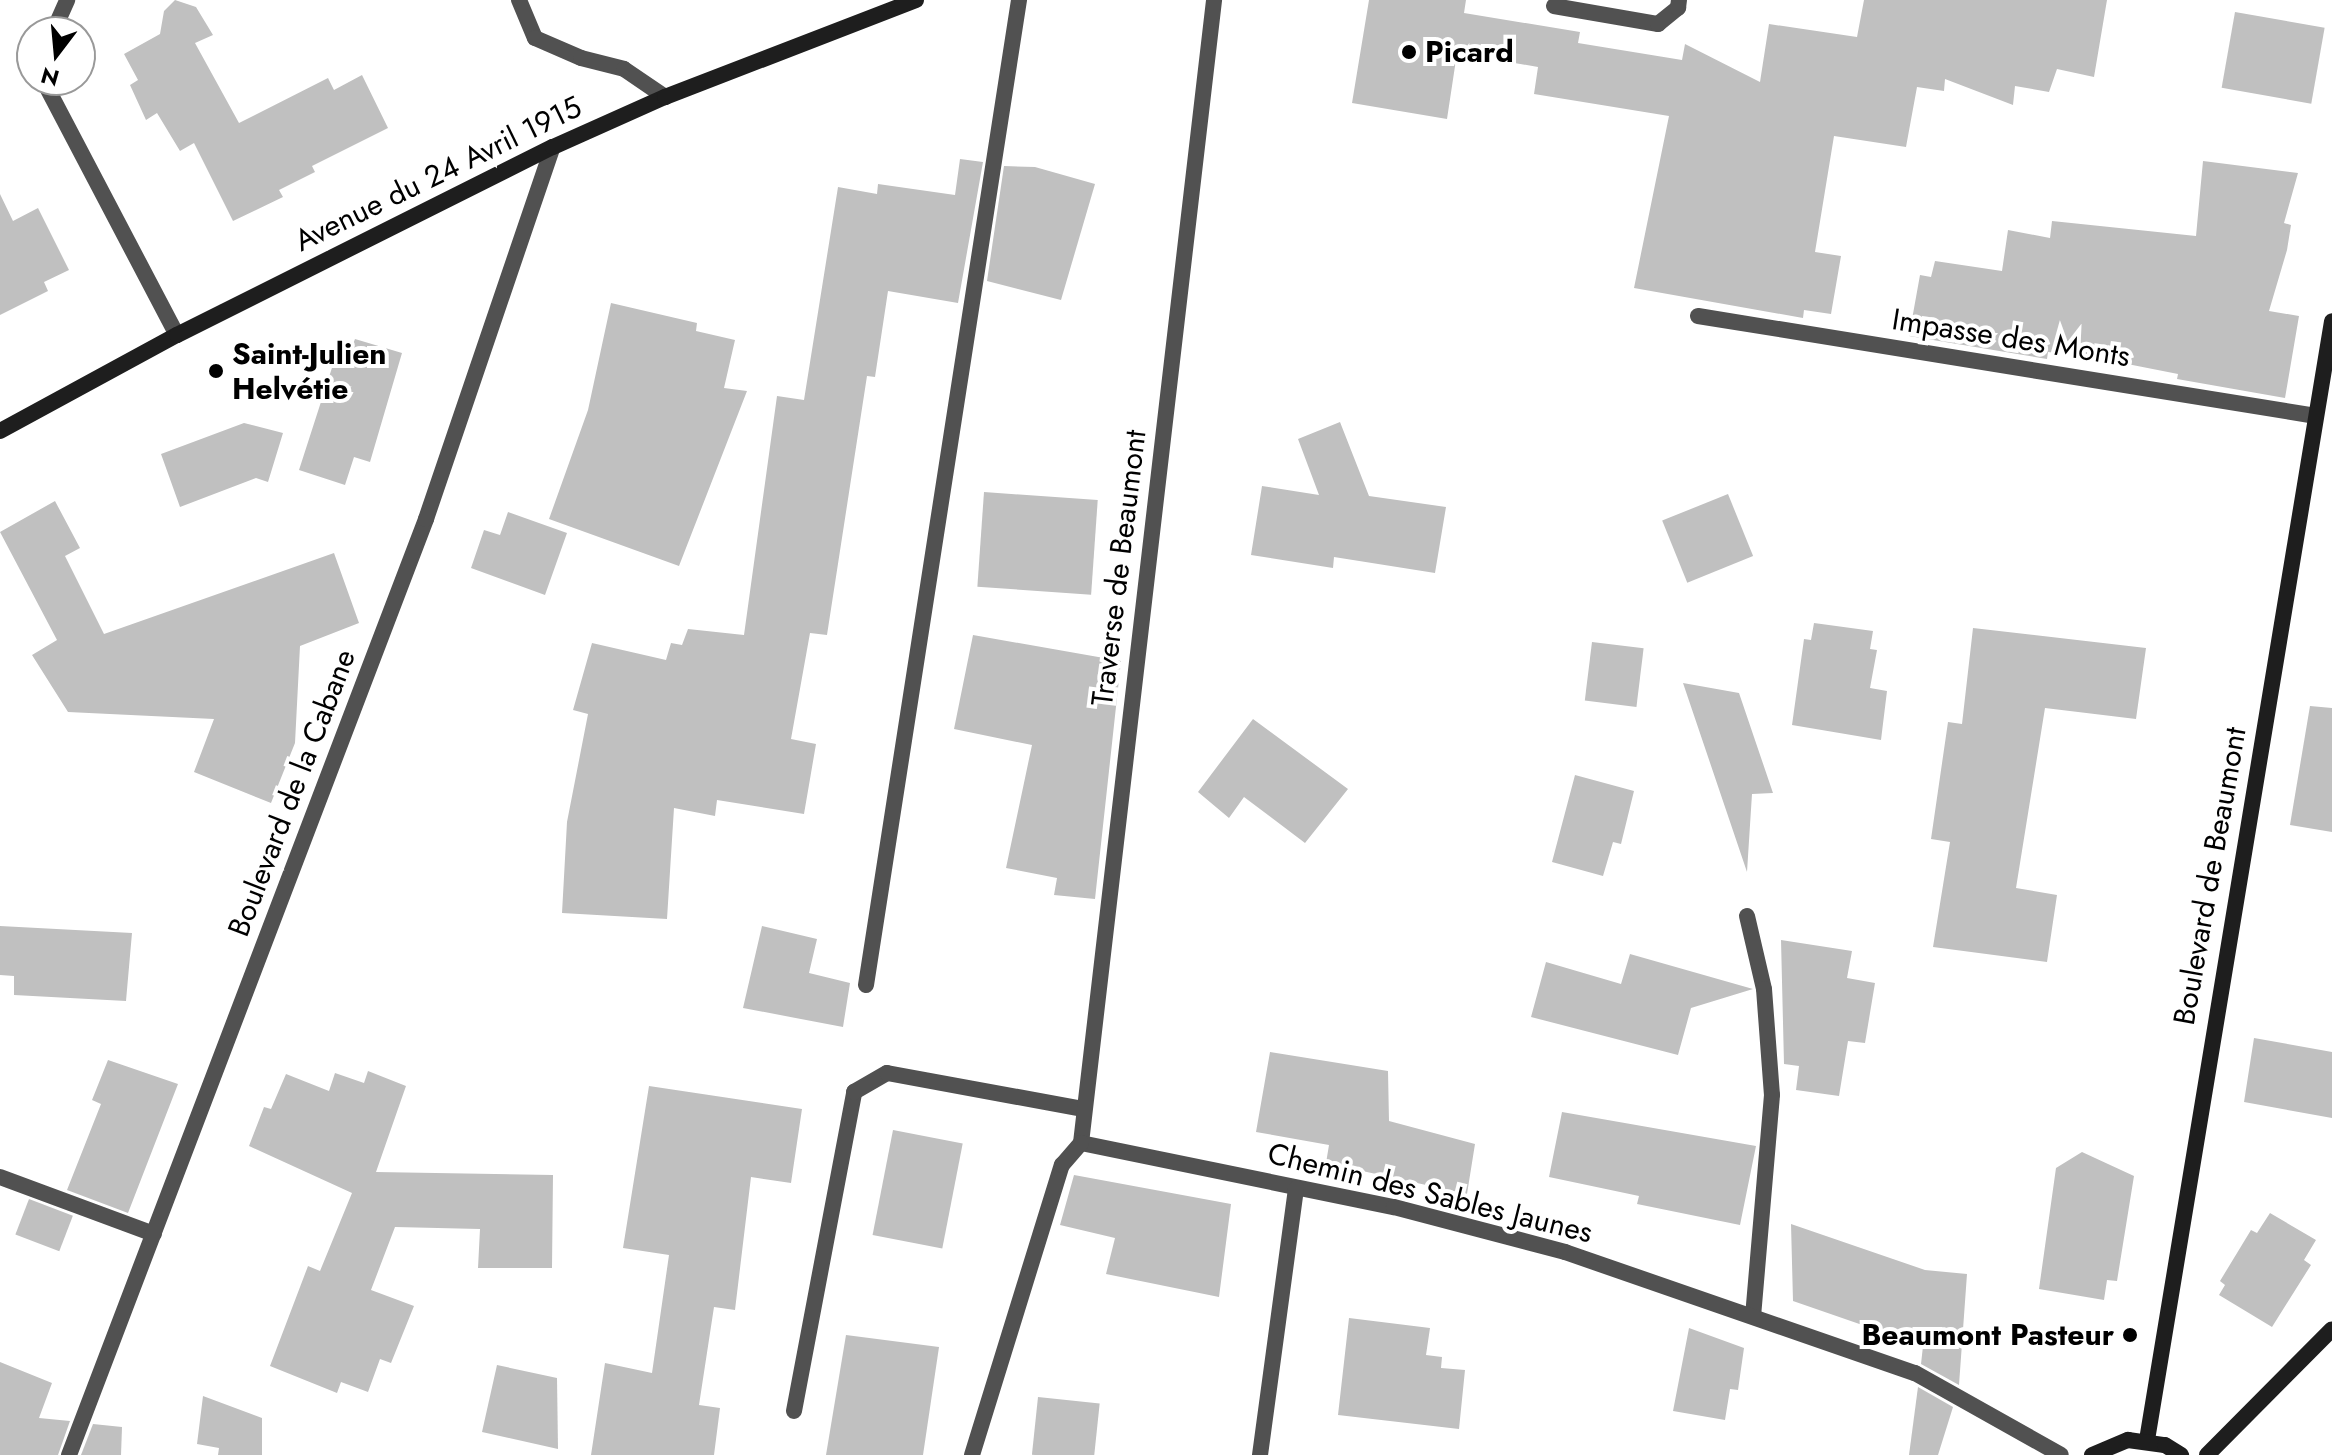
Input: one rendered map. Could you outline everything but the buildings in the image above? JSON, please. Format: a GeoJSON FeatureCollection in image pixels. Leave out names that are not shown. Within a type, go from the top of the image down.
{"type":"FeatureCollection","features":[{"type":"Feature","properties":{"kind":"street"},"geometry":{"type":"LineString","coordinates":[[519,0],[535,38],[581,58],[624,69],[665,97]]}},
{"type":"Feature","properties":{"kind":"street","name":"Avenue du 24 Avril 1915"},"geometry":{"type":"LineString","coordinates":[[0,431],[177,335],[553,147],[665,97],[916,0]]}},
{"type":"Feature","properties":{"kind":"street"},"geometry":{"type":"LineString","coordinates":[[866,985],[1019,0]]}},
{"type":"Feature","properties":{"kind":"street","name":"Traverse de Beaumont"},"geometry":{"type":"LineString","coordinates":[[1081,1143],[1214,0]]}},
{"type":"Feature","properties":{"kind":"street"},"geometry":{"type":"LineString","coordinates":[[1554,6],[1658,24],[1678,8],[1679,0]]}},
{"type":"Feature","properties":{"kind":"street"},"geometry":{"type":"LineString","coordinates":[[51,96],[177,335]]}},
{"type":"Feature","properties":{"kind":"street","name":"Boulevard de la Cabane"},"geometry":{"type":"LineString","coordinates":[[69,1455],[426,519],[553,147]]}},
{"type":"Feature","properties":{"kind":"street","name":"Impasse des Monts"},"geometry":{"type":"LineString","coordinates":[[1698,316],[2316,416]]}},
{"type":"Feature","properties":{"kind":"street","name":"Boulevard de Beaumont"},"geometry":{"type":"LineString","coordinates":[[2147,1440],[2332,321]]}},
{"type":"Feature","properties":{"kind":"street"},"geometry":{"type":"LineString","coordinates":[[1747,916],[1764,989],[1772,1095],[1753,1315]]}},
{"type":"Feature","properties":{"kind":"street"},"geometry":{"type":"LineString","coordinates":[[794,1411],[854,1092],[887,1073],[1084,1109]]}},
{"type":"Feature","properties":{"kind":"street"},"geometry":{"type":"LineString","coordinates":[[972,1455],[1062,1165],[1081,1143]]}},
{"type":"Feature","properties":{"kind":"street","name":"Chemin des Sables Jaunes"},"geometry":{"type":"LineString","coordinates":[[1081,1143],[1296,1188],[1565,1252],[1915,1373],[2061,1455]]}},
{"type":"Feature","properties":{"kind":"street"},"geometry":{"type":"LineString","coordinates":[[0,1177],[154,1234]]}},
{"type":"Feature","properties":{"kind":"street"},"geometry":{"type":"LineString","coordinates":[[1260,1455],[1296,1188]]}},
{"type":"Feature","properties":{"kind":"street"},"geometry":{"type":"LineString","coordinates":[[2207,1455],[2332,1329]]}},
{"type":"Feature","properties":{"kind":"street"},"geometry":{"type":"LineString","coordinates":[[2092,1455],[2128,1440],[2147,1440],[2181,1455]]}},
{"type":"Feature","properties":{"kind":"place","name":"Picard"},"geometry":{"type":"Point","coordinates":[1409,52]}},
{"type":"Feature","properties":{"kind":"place","name":"Saint-Julien Helvétie"},"geometry":{"type":"Point","coordinates":[216,371]}},
{"type":"Feature","properties":{"kind":"place","name":"Beaumont Pasteur"},"geometry":{"type":"Point","coordinates":[2130,1335]}}]}
